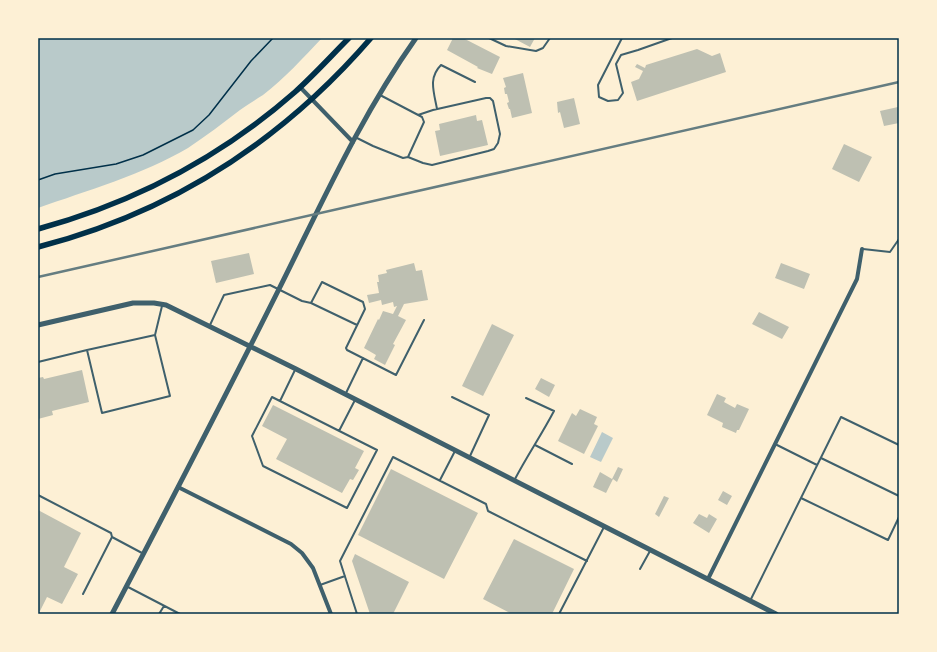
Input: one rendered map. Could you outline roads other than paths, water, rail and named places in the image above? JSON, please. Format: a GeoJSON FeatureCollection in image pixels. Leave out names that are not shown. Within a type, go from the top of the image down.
{"type":"FeatureCollection","features":[{"type":"Feature","properties":{"kind":"main road"},"geometry":{"type":"LineString","coordinates":[[38,229],[90,213],[127,198],[162,182],[226,145],[300,87],[348,38]]}},
{"type":"Feature","properties":{"kind":"main road"},"geometry":{"type":"LineString","coordinates":[[38,247],[74,238],[118,221],[162,201],[202,180],[274,132],[312,100],[352,60],[371,38]]}},
{"type":"Feature","properties":{"kind":"street"},"geometry":{"type":"LineString","coordinates":[[112,614],[250,346],[354,139],[379,95],[416,38]]}},
{"type":"Feature","properties":{"kind":"street"},"geometry":{"type":"LineString","coordinates":[[300,87],[354,139]]}},
{"type":"Feature","properties":{"kind":"street"},"geometry":{"type":"LineString","coordinates":[[708,578],[857,279],[862,249]]}},
{"type":"Feature","properties":{"kind":"street"},"geometry":{"type":"LineString","coordinates":[[38,324],[134,303],[145,302],[162,305],[209,326],[296,369],[776,614]]}},
{"type":"Feature","properties":{"kind":"street"},"geometry":{"type":"LineString","coordinates":[[178,487],[291,544],[302,553],[313,568],[331,614]]}},
{"type":"Feature","properties":{"kind":"lane"},"geometry":{"type":"LineString","coordinates":[[489,38],[506,46],[536,51],[543,48],[550,38]]}},
{"type":"Feature","properties":{"kind":"lane"},"geometry":{"type":"LineString","coordinates":[[622,38],[598,85],[599,97],[608,101],[618,100],[623,93],[616,64],[621,55],[672,38]]}},
{"type":"Feature","properties":{"kind":"lane"},"geometry":{"type":"LineString","coordinates":[[437,109],[432,81],[433,76],[441,65],[475,82]]}},
{"type":"Feature","properties":{"kind":"lane"},"geometry":{"type":"LineString","coordinates":[[379,95],[422,117],[424,122],[408,157]]}},
{"type":"Feature","properties":{"kind":"lane"},"geometry":{"type":"LineString","coordinates":[[354,139],[403,158],[408,157],[423,163],[432,164],[494,149],[498,143],[500,134],[493,101],[490,98],[437,109],[418,115]]}},
{"type":"Feature","properties":{"kind":"lane"},"geometry":{"type":"LineString","coordinates":[[862,249],[890,252],[899,238]]}},
{"type":"Feature","properties":{"kind":"lane"},"geometry":{"type":"LineString","coordinates":[[311,303],[322,282],[363,302],[366,309],[346,348],[347,350],[396,375],[424,320]]}},
{"type":"Feature","properties":{"kind":"lane"},"geometry":{"type":"LineString","coordinates":[[209,326],[224,295],[270,285],[357,325]]}},
{"type":"Feature","properties":{"kind":"lane"},"geometry":{"type":"LineString","coordinates":[[87,350],[102,413],[170,396],[155,334],[162,305]]}},
{"type":"Feature","properties":{"kind":"lane"},"geometry":{"type":"LineString","coordinates":[[38,362],[155,334]]}},
{"type":"Feature","properties":{"kind":"lane"},"geometry":{"type":"LineString","coordinates":[[345,394],[363,358]]}},
{"type":"Feature","properties":{"kind":"lane"},"geometry":{"type":"LineString","coordinates":[[280,401],[296,369]]}},
{"type":"Feature","properties":{"kind":"lane"},"geometry":{"type":"LineString","coordinates":[[272,397],[280,401],[377,450],[347,508],[263,466],[252,436],[272,397]]}},
{"type":"Feature","properties":{"kind":"lane"},"geometry":{"type":"LineString","coordinates":[[452,397],[489,416],[469,457]]}},
{"type":"Feature","properties":{"kind":"lane"},"geometry":{"type":"LineString","coordinates":[[514,480],[554,411],[526,398]]}},
{"type":"Feature","properties":{"kind":"lane"},"geometry":{"type":"LineString","coordinates":[[339,431],[355,399]]}},
{"type":"Feature","properties":{"kind":"lane"},"geometry":{"type":"LineString","coordinates":[[750,600],[841,417],[899,445]]}},
{"type":"Feature","properties":{"kind":"lane"},"geometry":{"type":"LineString","coordinates":[[775,444],[817,465]]}},
{"type":"Feature","properties":{"kind":"lane"},"geometry":{"type":"LineString","coordinates":[[534,445],[572,464]]}},
{"type":"Feature","properties":{"kind":"lane"},"geometry":{"type":"LineString","coordinates":[[440,480],[456,450]]}},
{"type":"Feature","properties":{"kind":"lane"},"geometry":{"type":"LineString","coordinates":[[357,614],[340,561],[393,457],[486,504],[488,511],[587,561]]}},
{"type":"Feature","properties":{"kind":"lane"},"geometry":{"type":"LineString","coordinates":[[821,458],[899,496]]}},
{"type":"Feature","properties":{"kind":"lane"},"geometry":{"type":"LineString","coordinates":[[38,495],[110,533],[112,538],[144,554]]}},
{"type":"Feature","properties":{"kind":"lane"},"geometry":{"type":"LineString","coordinates":[[801,498],[888,540],[899,517]]}},
{"type":"Feature","properties":{"kind":"lane"},"geometry":{"type":"LineString","coordinates":[[559,614],[605,526]]}},
{"type":"Feature","properties":{"kind":"lane"},"geometry":{"type":"LineString","coordinates":[[83,594],[112,538]]}},
{"type":"Feature","properties":{"kind":"lane"},"geometry":{"type":"LineString","coordinates":[[640,570],[651,550]]}},
{"type":"Feature","properties":{"kind":"lane"},"geometry":{"type":"LineString","coordinates":[[320,586],[345,576]]}},
{"type":"Feature","properties":{"kind":"lane"},"geometry":{"type":"LineString","coordinates":[[127,586],[180,614]]}},
{"type":"Feature","properties":{"kind":"lane"},"geometry":{"type":"LineString","coordinates":[[159,614],[164,606]]}},
{"type":"Feature","properties":{"kind":"railway"},"geometry":{"type":"LineString","coordinates":[[38,277],[899,82]]}}]}
